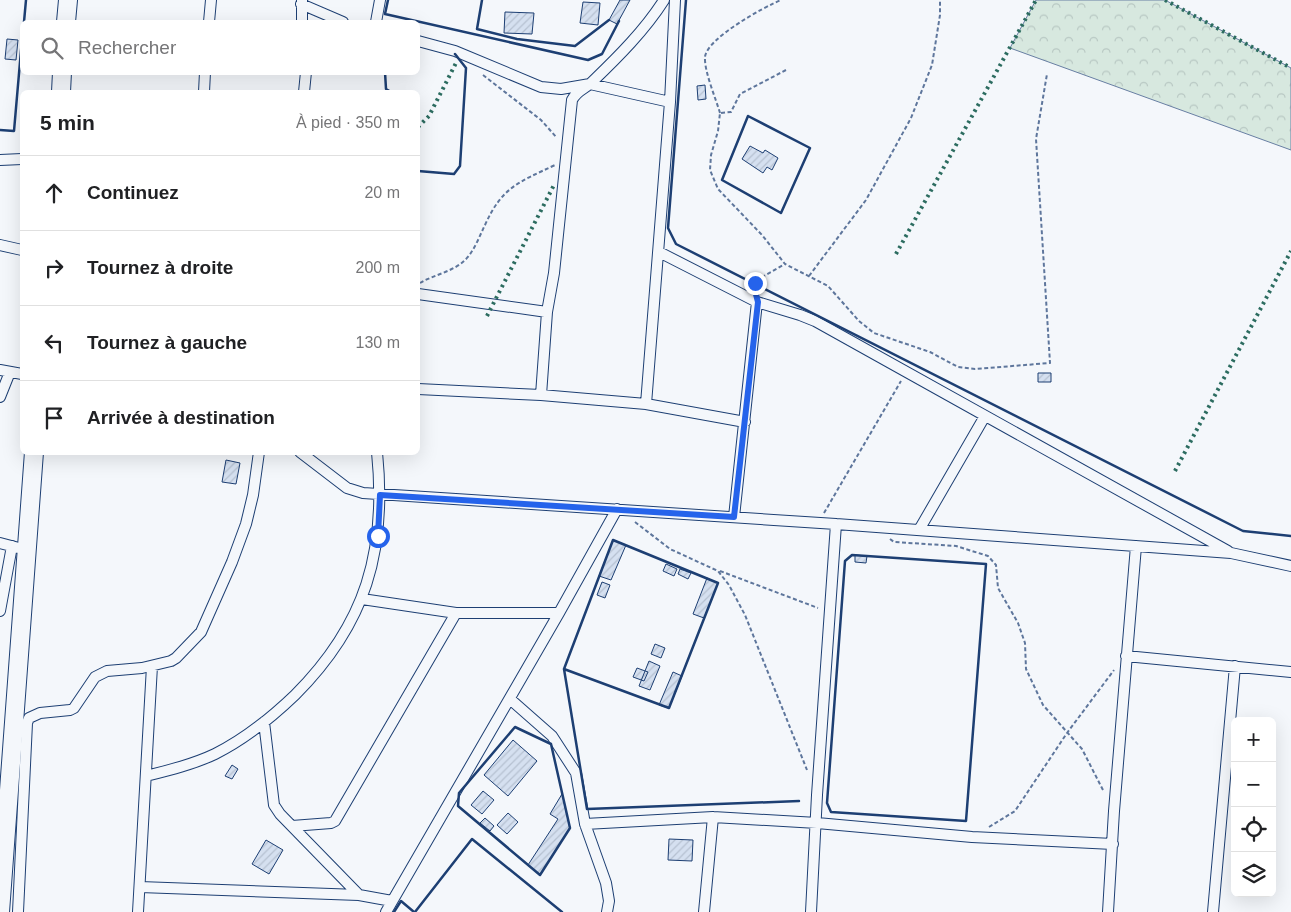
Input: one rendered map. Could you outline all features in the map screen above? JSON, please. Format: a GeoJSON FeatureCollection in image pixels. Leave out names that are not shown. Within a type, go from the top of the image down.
{"type":"FeatureCollection","features":[{"type":"Feature","properties":{"kind":"highway"},"geometry":{"type":"LineString","coordinates":[[66,20],[68,0]]}},
{"type":"Feature","properties":{"kind":"highway"},"geometry":{"type":"LineString","coordinates":[[61,90],[62,75]]}},
{"type":"Feature","properties":{"kind":"highway"},"geometry":{"type":"LineString","coordinates":[[0,912],[20,548],[34,455]]}},
{"type":"Feature","properties":{"kind":"street"},"geometry":{"type":"LineString","coordinates":[[209,20],[211,0]]}},
{"type":"Feature","properties":{"kind":"street"},"geometry":{"type":"LineString","coordinates":[[376,20],[380,0]]}},
{"type":"Feature","properties":{"kind":"street"},"geometry":{"type":"LineString","coordinates":[[541,395],[547,312],[554,274],[572,100],[580,90],[590,84],[632,41],[664,0]]}},
{"type":"Feature","properties":{"kind":"street"},"geometry":{"type":"LineString","coordinates":[[646,404],[670,102],[675,0]]}},
{"type":"Feature","properties":{"kind":"street"},"geometry":{"type":"LineString","coordinates":[[302,20],[302,2],[338,20]]}},
{"type":"Feature","properties":{"kind":"street"},"geometry":{"type":"LineString","coordinates":[[420,42],[455,51],[541,87],[561,89],[590,84],[670,102]]}},
{"type":"Feature","properties":{"kind":"street"},"geometry":{"type":"LineString","coordinates":[[204,90],[205,75]]}},
{"type":"Feature","properties":{"kind":"street"},"geometry":{"type":"LineString","coordinates":[[304,90],[306,75]]}},
{"type":"Feature","properties":{"kind":"street"},"geometry":{"type":"LineString","coordinates":[[0,160],[20,159]]}},
{"type":"Feature","properties":{"kind":"street"},"geometry":{"type":"LineString","coordinates":[[0,245],[20,250]]}},
{"type":"Feature","properties":{"kind":"street"},"geometry":{"type":"LineString","coordinates":[[659,252],[758,302],[800,314],[815,321],[1231,553]]}},
{"type":"Feature","properties":{"kind":"street"},"geometry":{"type":"LineString","coordinates":[[420,294],[547,312]]}},
{"type":"Feature","properties":{"kind":"street"},"geometry":{"type":"LineString","coordinates":[[734,517],[758,302]]}},
{"type":"Feature","properties":{"kind":"street"},"geometry":{"type":"LineString","coordinates":[[0,397],[5,371],[20,374]]}},
{"type":"Feature","properties":{"kind":"street"},"geometry":{"type":"LineString","coordinates":[[420,389],[541,395],[646,404],[745,422]]}},
{"type":"Feature","properties":{"kind":"street"},"geometry":{"type":"LineString","coordinates":[[919,530],[985,416]]}},
{"type":"Feature","properties":{"kind":"street"},"geometry":{"type":"LineString","coordinates":[[18,912],[27,723],[29,718],[40,714],[74,708],[95,677],[107,671],[142,668],[176,658],[204,628],[246,524],[253,495],[259,455]]}},
{"type":"Feature","properties":{"kind":"street"},"geometry":{"type":"LineString","coordinates":[[304,455],[347,488],[363,493],[380,495],[617,509],[1231,553],[1291,566]]}},
{"type":"Feature","properties":{"kind":"street"},"geometry":{"type":"LineString","coordinates":[[146,776],[215,754],[250,734],[281,708],[322,667],[352,621],[370,574],[378,536],[380,495],[377,455]]}},
{"type":"Feature","properties":{"kind":"street"},"geometry":{"type":"LineString","coordinates":[[386,912],[559,614],[617,509]]}},
{"type":"Feature","properties":{"kind":"street"},"geometry":{"type":"LineString","coordinates":[[811,912],[817,795],[836,524]]}},
{"type":"Feature","properties":{"kind":"street"},"geometry":{"type":"LineString","coordinates":[[0,543],[20,548],[0,611]]}},
{"type":"Feature","properties":{"kind":"street"},"geometry":{"type":"LineString","coordinates":[[1108,912],[1114,811],[1136,546]]}},
{"type":"Feature","properties":{"kind":"street"},"geometry":{"type":"LineString","coordinates":[[362,599],[456,613],[559,614]]}},
{"type":"Feature","properties":{"kind":"street"},"geometry":{"type":"LineString","coordinates":[[292,826],[331,823],[335,821],[456,613]]}},
{"type":"Feature","properties":{"kind":"street"},"geometry":{"type":"LineString","coordinates":[[1126,656],[1291,672]]}},
{"type":"Feature","properties":{"kind":"street"},"geometry":{"type":"LineString","coordinates":[[138,912],[152,666]]}},
{"type":"Feature","properties":{"kind":"street"},"geometry":{"type":"LineString","coordinates":[[1213,912],[1235,666]]}},
{"type":"Feature","properties":{"kind":"street"},"geometry":{"type":"LineString","coordinates":[[510,699],[552,736],[576,773],[585,824],[606,883],[609,901],[607,912]]}},
{"type":"Feature","properties":{"kind":"street"},"geometry":{"type":"LineString","coordinates":[[264,722],[274,805],[280,814],[359,895]]}},
{"type":"Feature","properties":{"kind":"street"},"geometry":{"type":"LineString","coordinates":[[585,824],[713,817],[817,823],[972,837],[1113,844]]}},
{"type":"Feature","properties":{"kind":"street"},"geometry":{"type":"LineString","coordinates":[[704,912],[713,817]]}},
{"type":"Feature","properties":{"kind":"street"},"geometry":{"type":"LineString","coordinates":[[140,887],[359,895],[392,900]]}},
{"type":"Feature","properties":{"kind":"path"},"geometry":{"type":"LineString","coordinates":[[781,0],[730,29],[713,43],[705,56],[708,76],[720,113],[718,131],[711,155],[710,170],[718,189],[762,235],[785,264],[828,286],[859,321],[874,333],[930,352],[958,367],[975,369],[1050,363],[1036,139],[1048,74]]}},
{"type":"Feature","properties":{"kind":"path"},"geometry":{"type":"LineString","coordinates":[[809,276],[866,200],[911,118],[932,65],[940,15],[940,0]]}},
{"type":"Feature","properties":{"kind":"path"},"geometry":{"type":"LineString","coordinates":[[475,60],[480,74],[541,120],[556,136],[559,144]]}},
{"type":"Feature","properties":{"kind":"path"},"geometry":{"type":"LineString","coordinates":[[720,113],[731,112],[740,94],[786,70]]}},
{"type":"Feature","properties":{"kind":"path"},"geometry":{"type":"LineString","coordinates":[[420,283],[465,261],[472,252],[494,208],[508,189],[519,182],[567,161]]}},
{"type":"Feature","properties":{"kind":"path"},"geometry":{"type":"LineString","coordinates":[[758,302],[754,287],[755,283],[785,264]]}},
{"type":"Feature","properties":{"kind":"path"},"geometry":{"type":"LineString","coordinates":[[819,523],[906,372]]}},
{"type":"Feature","properties":{"kind":"path"},"geometry":{"type":"LineString","coordinates":[[617,509],[670,549],[718,571],[830,612]]}},
{"type":"Feature","properties":{"kind":"path"},"geometry":{"type":"LineString","coordinates":[[877,527],[894,542],[956,546],[988,556],[996,564],[998,588],[1018,623],[1025,643],[1026,669],[1044,705],[1082,749],[1114,811]]}},
{"type":"Feature","properties":{"kind":"path"},"geometry":{"type":"LineString","coordinates":[[718,571],[729,585],[745,615],[817,795]]}},
{"type":"Feature","properties":{"kind":"path"},"geometry":{"type":"LineString","coordinates":[[972,837],[1015,811],[1067,733],[1126,656]]}},
{"type":"Feature","properties":{"kind":"green space"},"geometry":{"type":"Polygon","coordinates":[[[1036,0],[1165,0],[1291,68],[1291,150],[1010,48],[1036,0]]]}},
{"type":"Feature","properties":{"kind":"building"},"geometry":{"type":"Polygon","coordinates":[[[620,0],[630,0],[617,24],[609,20],[620,0]]]}},
{"type":"Feature","properties":{"kind":"building"},"geometry":{"type":"Polygon","coordinates":[[[583,2],[600,3],[598,25],[580,23],[583,2]]]}},
{"type":"Feature","properties":{"kind":"building"},"geometry":{"type":"Polygon","coordinates":[[[505,12],[534,13],[532,34],[504,33],[505,12]]]}},
{"type":"Feature","properties":{"kind":"building"},"geometry":{"type":"Polygon","coordinates":[[[7,39],[18,40],[16,60],[5,59],[7,39]]]}},
{"type":"Feature","properties":{"kind":"building"},"geometry":{"type":"Polygon","coordinates":[[[705,85],[706,99],[698,100],[697,86],[705,85]]]}},
{"type":"Feature","properties":{"kind":"building"},"geometry":{"type":"Polygon","coordinates":[[[750,146],[763,153],[765,150],[778,158],[772,170],[767,167],[763,173],[742,159],[750,146]]]}},
{"type":"Feature","properties":{"kind":"building"},"geometry":{"type":"Polygon","coordinates":[[[1038,373],[1051,373],[1051,382],[1038,382],[1038,373]]]}},
{"type":"Feature","properties":{"kind":"building"},"geometry":{"type":"Polygon","coordinates":[[[226,460],[240,463],[236,484],[222,482],[226,460]]]}},
{"type":"Feature","properties":{"kind":"building"},"geometry":{"type":"Polygon","coordinates":[[[613,540],[626,545],[611,580],[599,576],[613,540]]]}},
{"type":"Feature","properties":{"kind":"building"},"geometry":{"type":"Polygon","coordinates":[[[855,555],[867,556],[866,563],[855,562],[855,555]]]}},
{"type":"Feature","properties":{"kind":"building"},"geometry":{"type":"Polygon","coordinates":[[[666,564],[677,569],[674,576],[663,571],[666,564]]]}},
{"type":"Feature","properties":{"kind":"building"},"geometry":{"type":"Polygon","coordinates":[[[680,569],[691,573],[688,579],[678,574],[680,569]]]}},
{"type":"Feature","properties":{"kind":"building"},"geometry":{"type":"Polygon","coordinates":[[[707,578],[718,583],[704,618],[693,614],[707,578]]]}},
{"type":"Feature","properties":{"kind":"building"},"geometry":{"type":"Polygon","coordinates":[[[602,582],[610,585],[605,598],[597,595],[602,582]]]}},
{"type":"Feature","properties":{"kind":"building"},"geometry":{"type":"Polygon","coordinates":[[[655,644],[665,648],[661,658],[651,654],[655,644]]]}},
{"type":"Feature","properties":{"kind":"building"},"geometry":{"type":"Polygon","coordinates":[[[649,661],[660,666],[650,690],[639,686],[649,661]]]}},
{"type":"Feature","properties":{"kind":"building"},"geometry":{"type":"Polygon","coordinates":[[[637,668],[648,672],[644,681],[633,677],[637,668]]]}},
{"type":"Feature","properties":{"kind":"building"},"geometry":{"type":"Polygon","coordinates":[[[673,672],[682,676],[669,708],[659,705],[673,672]]]}},
{"type":"Feature","properties":{"kind":"building"},"geometry":{"type":"Polygon","coordinates":[[[513,740],[537,761],[508,796],[484,775],[513,740]]]}},
{"type":"Feature","properties":{"kind":"building"},"geometry":{"type":"Polygon","coordinates":[[[232,765],[238,769],[232,779],[225,776],[232,765]]]}},
{"type":"Feature","properties":{"kind":"building"},"geometry":{"type":"Polygon","coordinates":[[[483,791],[494,800],[482,814],[471,805],[483,791]]]}},
{"type":"Feature","properties":{"kind":"building"},"geometry":{"type":"Polygon","coordinates":[[[562,794],[570,828],[540,875],[528,865],[558,819],[550,814],[562,794]]]}},
{"type":"Feature","properties":{"kind":"building"},"geometry":{"type":"Polygon","coordinates":[[[508,813],[518,822],[507,834],[497,825],[508,813]]]}},
{"type":"Feature","properties":{"kind":"building"},"geometry":{"type":"Polygon","coordinates":[[[485,818],[494,826],[490,831],[480,823],[485,818]]]}},
{"type":"Feature","properties":{"kind":"building"},"geometry":{"type":"Polygon","coordinates":[[[669,839],[693,840],[692,861],[668,860],[669,839]]]}},
{"type":"Feature","properties":{"kind":"building"},"geometry":{"type":"Polygon","coordinates":[[[266,840],[283,850],[269,874],[252,864],[266,840]]]}},
{"type":"Feature","properties":{"kind":"hedge"},"geometry":{"type":"LineString","coordinates":[[896,254],[1036,0]]}},
{"type":"Feature","properties":{"kind":"hedge"},"geometry":{"type":"LineString","coordinates":[[1165,0],[1291,68]]}},
{"type":"Feature","properties":{"kind":"hedge"},"geometry":{"type":"LineString","coordinates":[[420,125],[429,116],[456,63]]}},
{"type":"Feature","properties":{"kind":"hedge"},"geometry":{"type":"LineString","coordinates":[[487,316],[554,185]]}},
{"type":"Feature","properties":{"kind":"hedge"},"geometry":{"type":"LineString","coordinates":[[1175,471],[1291,251]]}},
{"type":"Feature","properties":{"kind":"wall"},"geometry":{"type":"LineString","coordinates":[[24,20],[26,0]]}},
{"type":"Feature","properties":{"kind":"wall"},"geometry":{"type":"LineString","coordinates":[[388,0],[385,14],[411,20]]}},
{"type":"Feature","properties":{"kind":"wall"},"geometry":{"type":"LineString","coordinates":[[482,0],[477,29],[517,39],[575,46],[609,20]]}},
{"type":"Feature","properties":{"kind":"wall"},"geometry":{"type":"LineString","coordinates":[[686,0],[668,228],[676,244],[1243,531],[1291,536]]}},
{"type":"Feature","properties":{"kind":"wall"},"geometry":{"type":"LineString","coordinates":[[420,22],[588,60],[602,54],[619,21]]}},
{"type":"Feature","properties":{"kind":"wall"},"geometry":{"type":"LineString","coordinates":[[420,171],[454,174],[460,166],[466,68],[455,54]]}},
{"type":"Feature","properties":{"kind":"wall"},"geometry":{"type":"LineString","coordinates":[[0,130],[14,131],[20,62]]}},
{"type":"Feature","properties":{"kind":"wall"},"geometry":{"type":"LineString","coordinates":[[385,75],[388,90]]}},
{"type":"Feature","properties":{"kind":"wall"},"geometry":{"type":"LineString","coordinates":[[748,116],[810,148],[781,213],[722,180],[748,116]]}},
{"type":"Feature","properties":{"kind":"wall"},"geometry":{"type":"LineString","coordinates":[[613,540],[718,583],[669,708],[564,669],[613,540]]}},
{"type":"Feature","properties":{"kind":"wall"},"geometry":{"type":"LineString","coordinates":[[852,555],[986,564],[966,821],[831,812],[827,803],[845,561],[852,555]]}},
{"type":"Feature","properties":{"kind":"wall"},"geometry":{"type":"LineString","coordinates":[[564,669],[587,809],[799,801]]}},
{"type":"Feature","properties":{"kind":"wall"},"geometry":{"type":"LineString","coordinates":[[515,727],[551,744],[570,828],[540,875],[458,806],[459,793],[515,727]]}},
{"type":"Feature","properties":{"kind":"wall"},"geometry":{"type":"LineString","coordinates":[[394,912],[401,901],[415,912],[472,839],[562,912]]}},
{"type":"Feature","properties":{"kind":"route"},"geometry":{"type":"LineString","coordinates":[[378,536],[380,495],[734,517],[758,302],[754,287],[755,283]]}}]}
